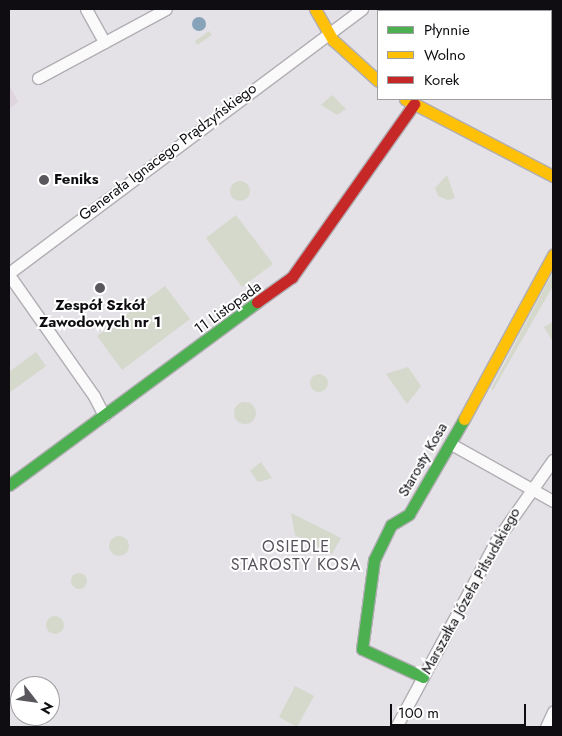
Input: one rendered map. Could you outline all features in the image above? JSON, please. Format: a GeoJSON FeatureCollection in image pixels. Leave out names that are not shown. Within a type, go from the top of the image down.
{"type":"FeatureCollection","features":[{"type":"Feature","properties":{"kind":"street"},"geometry":{"type":"LineString","coordinates":[[86,9],[104,42]]}},
{"type":"Feature","properties":{"kind":"street"},"geometry":{"type":"LineString","coordinates":[[315,9],[328,33],[377,80]]}},
{"type":"Feature","properties":{"kind":"street","name":"Generała Ignacego Prądzyńskiego"},"geometry":{"type":"LineString","coordinates":[[9,274],[362,9]]}},
{"type":"Feature","properties":{"kind":"street"},"geometry":{"type":"LineString","coordinates":[[38,78],[160,10]]}},
{"type":"Feature","properties":{"kind":"street"},"geometry":{"type":"LineString","coordinates":[[412,101],[553,176]]}},
{"type":"Feature","properties":{"kind":"street","name":"11 Listopada"},"geometry":{"type":"LineString","coordinates":[[9,485],[292,277],[412,101]]}},
{"type":"Feature","properties":{"kind":"street","name":"Starosty Kosa"},"geometry":{"type":"LineString","coordinates":[[423,677],[367,655],[361,644],[376,555],[391,525],[409,514],[451,444],[553,254]]}},
{"type":"Feature","properties":{"kind":"street"},"geometry":{"type":"LineString","coordinates":[[9,274],[94,396],[104,416]]}},
{"type":"Feature","properties":{"kind":"street"},"geometry":{"type":"LineString","coordinates":[[451,444],[553,501]]}},
{"type":"Feature","properties":{"kind":"street","name":"Marszałka Józefa Piłsudskiego"},"geometry":{"type":"LineString","coordinates":[[396,727],[492,548],[553,460]]}},
{"type":"Feature","properties":{"kind":"street"},"geometry":{"type":"LineString","coordinates":[[546,727],[553,712]]}},
{"type":"Feature","properties":{"kind":"shaded area"},"geometry":{"type":"Polygon","coordinates":[[[209,31],[212,35],[197,45],[195,41],[209,31]]]}},
{"type":"Feature","properties":{"kind":"shaded area"},"geometry":{"type":"Polygon","coordinates":[[[9,85],[18,102],[9,109],[9,85]]]}},
{"type":"Feature","properties":{"kind":"shaded area"},"geometry":{"type":"Polygon","coordinates":[[[332,95],[346,109],[337,115],[321,105],[332,95]]]}},
{"type":"Feature","properties":{"kind":"shaded area"},"geometry":{"type":"Polygon","coordinates":[[[447,175],[455,198],[448,200],[438,196],[435,188],[447,175]]]}},
{"type":"Feature","properties":{"kind":"shaded area"},"geometry":{"type":"Polygon","coordinates":[[[240,181],[247,184],[250,191],[247,198],[240,201],[233,198],[230,191],[233,184],[240,181]]]}},
{"type":"Feature","properties":{"kind":"shaded area"},"geometry":{"type":"Polygon","coordinates":[[[236,215],[273,264],[242,287],[206,238],[236,215]]]}},
{"type":"Feature","properties":{"kind":"shaded area"},"geometry":{"type":"Polygon","coordinates":[[[553,272],[553,286],[493,390],[491,389],[553,272]]]}},
{"type":"Feature","properties":{"kind":"shaded area"},"geometry":{"type":"Polygon","coordinates":[[[165,286],[190,319],[122,370],[97,336],[165,286]]]}},
{"type":"Feature","properties":{"kind":"shaded area"},"geometry":{"type":"Polygon","coordinates":[[[553,322],[553,342],[544,327],[553,322]]]}},
{"type":"Feature","properties":{"kind":"shaded area"},"geometry":{"type":"Polygon","coordinates":[[[36,352],[46,366],[9,393],[9,372],[36,352]]]}},
{"type":"Feature","properties":{"kind":"shaded area"},"geometry":{"type":"Polygon","coordinates":[[[408,367],[421,386],[407,404],[386,374],[408,367]]]}},
{"type":"Feature","properties":{"kind":"shaded area"},"geometry":{"type":"Polygon","coordinates":[[[315,374],[323,374],[328,379],[326,390],[315,392],[310,387],[310,379],[315,374]]]}},
{"type":"Feature","properties":{"kind":"shaded area"},"geometry":{"type":"Polygon","coordinates":[[[245,402],[253,405],[256,413],[253,421],[245,424],[237,421],[234,413],[237,405],[245,402]]]}},
{"type":"Feature","properties":{"kind":"shaded area"},"geometry":{"type":"Polygon","coordinates":[[[261,462],[272,478],[258,482],[250,471],[261,462]]]}},
{"type":"Feature","properties":{"kind":"shaded area"},"geometry":{"type":"Polygon","coordinates":[[[291,513],[341,538],[332,554],[295,535],[291,513]]]}},
{"type":"Feature","properties":{"kind":"shaded area"},"geometry":{"type":"Polygon","coordinates":[[[119,536],[126,539],[129,546],[126,553],[119,556],[112,553],[109,546],[112,539],[119,536]]]}},
{"type":"Feature","properties":{"kind":"shaded area"},"geometry":{"type":"Polygon","coordinates":[[[76,573],[82,573],[87,578],[85,587],[76,589],[71,584],[71,578],[76,573]]]}},
{"type":"Feature","properties":{"kind":"shaded area"},"geometry":{"type":"Polygon","coordinates":[[[55,616],[61,619],[64,625],[61,631],[55,634],[49,631],[46,625],[49,619],[55,616]]]}},
{"type":"Feature","properties":{"kind":"shaded area"},"geometry":{"type":"Polygon","coordinates":[[[295,686],[314,696],[297,727],[279,717],[295,686]]]}},
{"type":"Feature","properties":{"kind":"water"},"geometry":{"type":"Polygon","coordinates":[[[196,17],[202,17],[206,24],[202,31],[196,31],[192,27],[192,21],[196,17]]]}},
{"type":"Feature","properties":{"kind":"traffic: fast"},"geometry":{"type":"LineString","coordinates":[[9,485],[257,302]]}},
{"type":"Feature","properties":{"kind":"traffic: fast"},"geometry":{"type":"LineString","coordinates":[[423,677],[362,649],[374,560],[391,525],[409,514],[464,419]]}},
{"type":"Feature","properties":{"kind":"traffic: slow"},"geometry":{"type":"LineString","coordinates":[[315,9],[333,40],[377,80]]}},
{"type":"Feature","properties":{"kind":"traffic: slow"},"geometry":{"type":"LineString","coordinates":[[407,100],[553,176]]}},
{"type":"Feature","properties":{"kind":"traffic: slow"},"geometry":{"type":"LineString","coordinates":[[464,419],[553,255]]}},
{"type":"Feature","properties":{"kind":"traffic: jam"},"geometry":{"type":"LineString","coordinates":[[257,302],[292,277],[414,104]]}},
{"type":"Feature","properties":{"kind":"place","name":"Feniks"},"geometry":{"type":"Point","coordinates":[44,180]}},
{"type":"Feature","properties":{"kind":"place","name":"Zespół Szkół Zawodowych nr 1"},"geometry":{"type":"Point","coordinates":[100,288]}},
{"type":"Feature","properties":{"kind":"district","name":"OSIEDLE STAROSTY KOSA"},"geometry":{"type":"Point","coordinates":[296,556]}}]}
